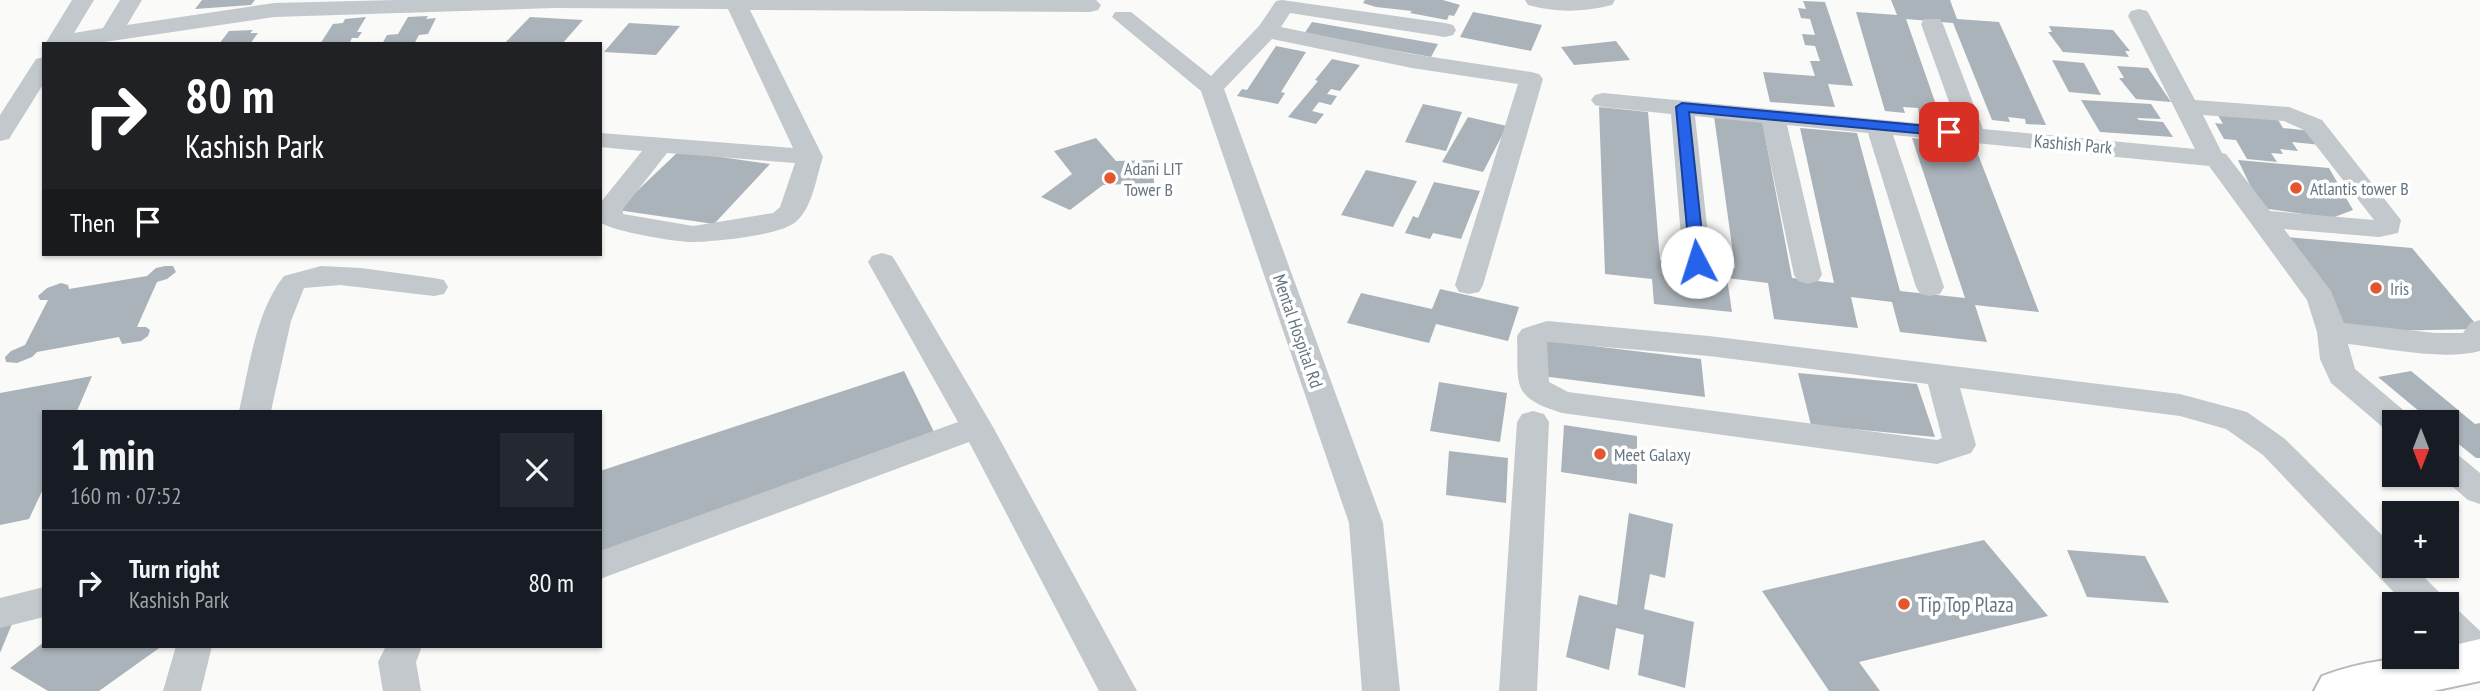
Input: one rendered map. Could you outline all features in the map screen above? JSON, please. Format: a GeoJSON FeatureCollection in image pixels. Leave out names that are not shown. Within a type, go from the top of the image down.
{"type":"FeatureCollection","features":[{"type":"Feature","properties":{"kind":"main road"},"geometry":{"type":"LineString","coordinates":[[2339,691],[2480,657]]}},
{"type":"Feature","properties":{"kind":"street"},"geometry":{"type":"LineString","coordinates":[[58,42],[83,0]]}},
{"type":"Feature","properties":{"kind":"street"},"geometry":{"type":"LineString","coordinates":[[111,34],[131,0]]}},
{"type":"Feature","properties":{"kind":"street"},"geometry":{"type":"LineString","coordinates":[[1536,0],[1550,5],[1604,0]]}},
{"type":"Feature","properties":{"kind":"street"},"geometry":{"type":"LineString","coordinates":[[63,42],[265,6],[554,2],[1091,3],[1094,12],[1100,15],[1133,10],[1212,88],[1267,31],[1284,6],[1445,30]]}},
{"type":"Feature","properties":{"kind":"street"},"geometry":{"type":"LineString","coordinates":[[660,145],[610,208],[609,216],[615,221],[693,234],[761,225],[782,219],[792,209],[810,158],[736,3]]}},
{"type":"Feature","properties":{"kind":"street"},"geometry":{"type":"LineString","coordinates":[[2139,16],[2211,157],[2221,162],[2320,298],[2332,332],[2334,359],[2342,375],[2383,410]]}},
{"type":"Feature","properties":{"kind":"street"},"geometry":{"type":"LineString","coordinates":[[1931,24],[1973,134]]}},
{"type":"Feature","properties":{"kind":"street"},"geometry":{"type":"LineString","coordinates":[[1267,31],[1412,61],[1531,79],[1469,285]]}},
{"type":"Feature","properties":{"kind":"street"},"geometry":{"type":"LineString","coordinates":[[0,134],[42,67]]}},
{"type":"Feature","properties":{"kind":"street","name":"Mental Hospital Rd"},"geometry":{"type":"LineString","coordinates":[[1212,88],[1366,523],[1381,691]]}},
{"type":"Feature","properties":{"kind":"street","name":"Kashish Park"},"geometry":{"type":"LineString","coordinates":[[1603,100],[2211,157]]}},
{"type":"Feature","properties":{"kind":"street"},"geometry":{"type":"LineString","coordinates":[[1682,107],[1697,262]]}},
{"type":"Feature","properties":{"kind":"street"},"geometry":{"type":"LineString","coordinates":[[2186,107],[2289,114],[2302,118],[2313,125],[2388,220],[2388,227],[2379,229],[2263,219]]}},
{"type":"Feature","properties":{"kind":"street"},"geometry":{"type":"LineString","coordinates":[[1773,116],[1808,275]]}},
{"type":"Feature","properties":{"kind":"street"},"geometry":{"type":"LineString","coordinates":[[1878,125],[1930,287]]}},
{"type":"Feature","properties":{"kind":"street"},"geometry":{"type":"LineString","coordinates":[[602,139],[810,158]]}},
{"type":"Feature","properties":{"kind":"street"},"geometry":{"type":"LineString","coordinates":[[882,262],[977,427],[1118,691]]}},
{"type":"Feature","properties":{"kind":"street"},"geometry":{"type":"LineString","coordinates":[[255,410],[281,303],[292,282],[309,276],[329,275],[434,287]]}},
{"type":"Feature","properties":{"kind":"street"},"geometry":{"type":"LineString","coordinates":[[2332,332],[2435,343],[2471,343],[2480,330]]}},
{"type":"Feature","properties":{"kind":"street"},"geometry":{"type":"LineString","coordinates":[[1941,375],[1960,445],[1937,452],[1562,402],[1534,388],[1532,336],[1547,331],[1709,346],[1941,375],[2180,405],[2236,420],[2274,447],[2416,592]]}},
{"type":"Feature","properties":{"kind":"street"},"geometry":{"type":"LineString","coordinates":[[1518,691],[1533,422]]}},
{"type":"Feature","properties":{"kind":"street"},"geometry":{"type":"LineString","coordinates":[[602,564],[977,427]]}},
{"type":"Feature","properties":{"kind":"street"},"geometry":{"type":"LineString","coordinates":[[2459,474],[2480,491]]}},
{"type":"Feature","properties":{"kind":"street"},"geometry":{"type":"LineString","coordinates":[[0,612],[42,602]]}},
{"type":"Feature","properties":{"kind":"street"},"geometry":{"type":"LineString","coordinates":[[2459,635],[2480,657]]}},
{"type":"Feature","properties":{"kind":"street"},"geometry":{"type":"LineString","coordinates":[[182,691],[193,648]]}},
{"type":"Feature","properties":{"kind":"street"},"geometry":{"type":"LineString","coordinates":[[402,691],[397,662],[403,648]]}},
{"type":"Feature","properties":{"kind":"building"},"geometry":{"type":"Polygon","coordinates":[[[202,0],[255,0],[251,5],[195,9],[202,0]]]}},
{"type":"Feature","properties":{"kind":"building"},"geometry":{"type":"Polygon","coordinates":[[[1365,0],[1443,0],[1460,5],[1454,16],[1449,15],[1447,20],[1410,13],[1412,11],[1376,7],[1363,3],[1365,0]]]}},
{"type":"Feature","properties":{"kind":"building"},"geometry":{"type":"Polygon","coordinates":[[[1891,0],[1950,0],[1957,19],[1999,22],[2046,125],[2026,124],[2025,119],[2008,117],[2010,122],[1992,120],[1953,23],[1906,19],[1940,116],[1919,114],[1918,108],[1903,107],[1905,113],[1885,111],[1856,12],[1897,15],[1891,0]]]}},
{"type":"Feature","properties":{"kind":"building"},"geometry":{"type":"Polygon","coordinates":[[[1803,1],[1825,2],[1853,86],[1828,84],[1835,107],[1770,102],[1763,72],[1815,76],[1810,61],[1820,61],[1815,46],[1805,45],[1802,34],[1815,35],[1810,19],[1801,18],[1798,8],[1806,9],[1803,1]]]}},
{"type":"Feature","properties":{"kind":"building"},"geometry":{"type":"Polygon","coordinates":[[[1473,12],[1542,25],[1531,51],[1460,37],[1473,12]]]}},
{"type":"Feature","properties":{"kind":"building"},"geometry":{"type":"Polygon","coordinates":[[[366,17],[357,32],[362,32],[358,38],[352,38],[350,42],[321,42],[333,24],[343,23],[345,19],[366,17]]]}},
{"type":"Feature","properties":{"kind":"building"},"geometry":{"type":"Polygon","coordinates":[[[408,17],[436,18],[428,34],[419,35],[415,42],[383,42],[387,35],[398,34],[408,17]]]}},
{"type":"Feature","properties":{"kind":"building"},"geometry":{"type":"Polygon","coordinates":[[[530,17],[583,20],[564,42],[506,42],[530,17]]]}},
{"type":"Feature","properties":{"kind":"building"},"geometry":{"type":"Polygon","coordinates":[[[1312,22],[1438,44],[1431,57],[1304,34],[1312,22]]]}},
{"type":"Feature","properties":{"kind":"building"},"geometry":{"type":"Polygon","coordinates":[[[629,23],[680,26],[656,55],[604,52],[629,23]]]}},
{"type":"Feature","properties":{"kind":"building"},"geometry":{"type":"Polygon","coordinates":[[[2049,26],[2113,30],[2130,51],[2125,51],[2129,57],[2063,52],[2048,32],[2052,32],[2049,26]]]}},
{"type":"Feature","properties":{"kind":"building"},"geometry":{"type":"Polygon","coordinates":[[[253,30],[250,33],[258,33],[251,42],[221,42],[229,31],[253,30]]]}},
{"type":"Feature","properties":{"kind":"building"},"geometry":{"type":"Polygon","coordinates":[[[1616,41],[1630,60],[1574,65],[1561,47],[1616,41]]]}},
{"type":"Feature","properties":{"kind":"building"},"geometry":{"type":"Polygon","coordinates":[[[1276,46],[1306,52],[1281,92],[1285,93],[1278,104],[1237,96],[1242,89],[1247,90],[1276,46]]]}},
{"type":"Feature","properties":{"kind":"building"},"geometry":{"type":"Polygon","coordinates":[[[1332,59],[1360,65],[1340,91],[1331,89],[1327,94],[1337,96],[1331,105],[1319,102],[1312,111],[1324,114],[1316,124],[1288,117],[1318,81],[1315,80],[1332,59]]]}},
{"type":"Feature","properties":{"kind":"building"},"geometry":{"type":"Polygon","coordinates":[[[2052,60],[2084,63],[2101,95],[2069,92],[2052,60]]]}},
{"type":"Feature","properties":{"kind":"building"},"geometry":{"type":"Polygon","coordinates":[[[2117,66],[2148,68],[2171,102],[2136,99],[2119,78],[2124,78],[2117,66]]]}},
{"type":"Feature","properties":{"kind":"building"},"geometry":{"type":"Polygon","coordinates":[[[2081,100],[2151,104],[2161,119],[2137,118],[2163,122],[2173,137],[2100,132],[2081,100]]]}},
{"type":"Feature","properties":{"kind":"building"},"geometry":{"type":"Polygon","coordinates":[[[1423,104],[1462,112],[1446,151],[1405,142],[1423,104]]]}},
{"type":"Feature","properties":{"kind":"building"},"geometry":{"type":"Polygon","coordinates":[[[1599,107],[1648,112],[1660,260],[1735,268],[1714,116],[1762,120],[1792,278],[1834,283],[1800,128],[1857,133],[1900,291],[1965,298],[1912,138],[1974,144],[2039,312],[1975,305],[1987,342],[1900,332],[1892,302],[1851,297],[1858,328],[1774,319],[1768,283],[1727,278],[1732,312],[1654,304],[1652,279],[1605,274],[1599,107]]]}},
{"type":"Feature","properties":{"kind":"building"},"geometry":{"type":"Polygon","coordinates":[[[2216,112],[2277,118],[2283,128],[2312,131],[2321,145],[2292,142],[2298,151],[2280,149],[2283,154],[2271,153],[2277,162],[2247,159],[2236,140],[2224,139],[2215,123],[2223,124],[2216,112]]]}},
{"type":"Feature","properties":{"kind":"building"},"geometry":{"type":"Polygon","coordinates":[[[1468,117],[1507,126],[1483,172],[1442,162],[1468,117]]]}},
{"type":"Feature","properties":{"kind":"building","name":"Adani LIT Tower B"},"geometry":{"type":"Polygon","coordinates":[[[1096,138],[1116,161],[1154,160],[1154,183],[1103,185],[1070,210],[1041,197],[1072,174],[1054,151],[1096,138]]]}},
{"type":"Feature","properties":{"kind":"building"},"geometry":{"type":"Polygon","coordinates":[[[679,151],[770,164],[714,224],[617,210],[679,151]]]}},
{"type":"Feature","properties":{"kind":"building","name":"Atlantis tower B"},"geometry":{"type":"Polygon","coordinates":[[[2238,160],[2329,168],[2353,210],[2332,218],[2261,208],[2238,160]]]}},
{"type":"Feature","properties":{"kind":"building"},"geometry":{"type":"Polygon","coordinates":[[[1366,170],[1417,181],[1393,227],[1341,215],[1366,170]]]}},
{"type":"Feature","properties":{"kind":"building"},"geometry":{"type":"Polygon","coordinates":[[[1434,182],[1480,191],[1461,239],[1433,233],[1430,239],[1405,233],[1413,216],[1418,218],[1434,182]]]}},
{"type":"Feature","properties":{"kind":"building","name":"Iris"},"geometry":{"type":"Polygon","coordinates":[[[2275,236],[2412,248],[2480,329],[2332,332],[2275,236]]]}},
{"type":"Feature","properties":{"kind":"building"},"geometry":{"type":"Polygon","coordinates":[[[173,266],[176,272],[157,282],[137,327],[150,330],[148,336],[141,341],[122,344],[119,337],[37,352],[17,363],[6,362],[5,357],[11,351],[25,345],[48,300],[40,300],[38,296],[47,288],[61,283],[68,285],[69,289],[147,276],[156,268],[173,266]]]}},
{"type":"Feature","properties":{"kind":"building"},"geometry":{"type":"Polygon","coordinates":[[[1440,289],[1519,307],[1508,341],[1436,324],[1429,343],[1347,323],[1361,293],[1432,309],[1440,289]]]}},
{"type":"Feature","properties":{"kind":"building"},"geometry":{"type":"Polygon","coordinates":[[[1543,340],[1701,359],[1705,397],[1542,376],[1543,340]]]}},
{"type":"Feature","properties":{"kind":"building"},"geometry":{"type":"Polygon","coordinates":[[[904,371],[936,436],[602,554],[602,470],[904,371]]]}},
{"type":"Feature","properties":{"kind":"building"},"geometry":{"type":"Polygon","coordinates":[[[2411,371],[2458,410],[2418,410],[2378,377],[2411,371]]]}},
{"type":"Feature","properties":{"kind":"building"},"geometry":{"type":"Polygon","coordinates":[[[1798,373],[1917,384],[1935,437],[1811,425],[1798,373]]]}},
{"type":"Feature","properties":{"kind":"building"},"geometry":{"type":"Polygon","coordinates":[[[92,376],[77,410],[42,410],[42,491],[29,519],[0,525],[0,393],[92,376]]]}},
{"type":"Feature","properties":{"kind":"building"},"geometry":{"type":"Polygon","coordinates":[[[1439,382],[1507,393],[1500,442],[1430,431],[1439,382]]]}},
{"type":"Feature","properties":{"kind":"building"},"geometry":{"type":"Polygon","coordinates":[[[2459,411],[2475,424],[2480,423],[2480,458],[2476,458],[2459,444],[2459,411]]]}},
{"type":"Feature","properties":{"kind":"building","name":"Meet Galaxy"},"geometry":{"type":"Polygon","coordinates":[[[1564,425],[1637,436],[1637,484],[1561,472],[1564,425]]]}},
{"type":"Feature","properties":{"kind":"building"},"geometry":{"type":"Polygon","coordinates":[[[1449,451],[1508,458],[1506,503],[1446,495],[1449,451]]]}},
{"type":"Feature","properties":{"kind":"building"},"geometry":{"type":"Polygon","coordinates":[[[1629,513],[1673,524],[1665,578],[1650,574],[1644,609],[1694,622],[1685,688],[1638,675],[1644,635],[1616,628],[1609,670],[1566,657],[1579,595],[1617,605],[1629,513]]]}},
{"type":"Feature","properties":{"kind":"building","name":"Tip Top Plaza"},"geometry":{"type":"Polygon","coordinates":[[[1984,540],[2048,616],[1859,662],[1880,691],[1829,691],[1762,591],[1984,540]]]}},
{"type":"Feature","properties":{"kind":"building"},"geometry":{"type":"Polygon","coordinates":[[[2067,550],[2145,556],[2169,603],[2087,597],[2067,550]]]}},
{"type":"Feature","properties":{"kind":"building"},"geometry":{"type":"Polygon","coordinates":[[[14,619],[0,653],[0,622],[14,619]]]}},
{"type":"Feature","properties":{"kind":"building"},"geometry":{"type":"Polygon","coordinates":[[[42,644],[42,648],[159,648],[99,691],[48,691],[10,668],[42,644]]]}},
{"type":"Feature","properties":{"kind":"place","name":"Adani LIT Tower B"},"geometry":{"type":"Point","coordinates":[1110,178]}},
{"type":"Feature","properties":{"kind":"place","name":"Atlantis tower B"},"geometry":{"type":"Point","coordinates":[2296,188]}},
{"type":"Feature","properties":{"kind":"place","name":"Iris"},"geometry":{"type":"Point","coordinates":[2376,288]}},
{"type":"Feature","properties":{"kind":"place","name":"Meet Galaxy"},"geometry":{"type":"Point","coordinates":[1600,454]}},
{"type":"Feature","properties":{"kind":"place","name":"Tip Top Plaza"},"geometry":{"type":"Point","coordinates":[1904,604]}},
{"type":"Feature","properties":{"kind":"route"},"geometry":{"type":"LineString","coordinates":[[1697,262],[1682,107],[1949,132]]}}]}
